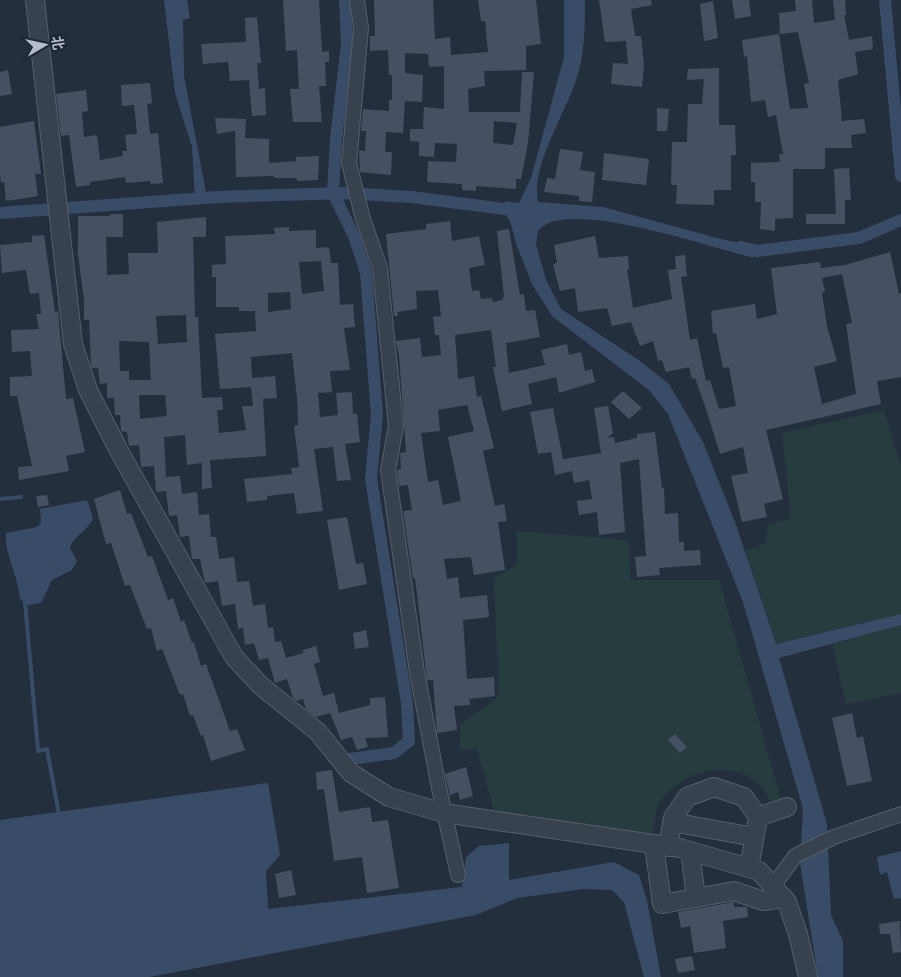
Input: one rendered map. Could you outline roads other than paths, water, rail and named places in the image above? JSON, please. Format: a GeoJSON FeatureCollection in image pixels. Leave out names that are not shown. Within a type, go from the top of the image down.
{"type":"FeatureCollection","features":[{"type":"Feature","properties":{"kind":"street"},"geometry":{"type":"LineString","coordinates":[[35,0],[73,344],[88,390],[234,657],[260,685],[318,732],[351,773],[389,797],[444,813],[690,851],[759,871],[779,891],[798,934],[808,977]]}},
{"type":"Feature","properties":{"kind":"street"},"geometry":{"type":"LineString","coordinates":[[357,0],[361,28],[349,163],[363,219],[380,268],[396,426],[388,470],[417,672],[458,875]]}},
{"type":"Feature","properties":{"kind":"street"},"geometry":{"type":"LineString","coordinates":[[749,868],[758,817],[744,797],[714,787],[687,797],[672,822],[661,846],[662,904],[734,891],[764,901],[779,891],[794,856],[834,837],[901,814]]}},
{"type":"Feature","properties":{"kind":"street"},"geometry":{"type":"LineString","coordinates":[[758,817],[788,806]]}},
{"type":"Feature","properties":{"kind":"street"},"geometry":{"type":"LineString","coordinates":[[672,822],[754,837]]}},
{"type":"Feature","properties":{"kind":"street"},"geometry":{"type":"LineString","coordinates":[[690,851],[696,898]]}},
{"type":"Feature","properties":{"kind":"water"},"geometry":{"type":"Polygon","coordinates":[[[164,0],[187,0],[190,18],[183,20],[184,76],[207,198],[195,199],[192,147],[175,93],[164,0]]]}},
{"type":"Feature","properties":{"kind":"water"},"geometry":{"type":"Polygon","coordinates":[[[564,0],[585,0],[583,53],[575,83],[543,158],[537,189],[538,202],[603,207],[757,247],[754,258],[625,224],[574,219],[552,222],[538,230],[536,244],[546,280],[561,309],[640,361],[669,384],[703,442],[735,522],[776,644],[901,614],[901,625],[779,658],[827,824],[831,915],[843,941],[843,977],[818,977],[800,863],[803,809],[743,602],[668,414],[650,391],[552,316],[532,284],[517,246],[510,221],[504,212],[505,201],[519,203],[531,178],[564,57],[564,0]]]}},
{"type":"Feature","properties":{"kind":"water"},"geometry":{"type":"Polygon","coordinates":[[[87,500],[93,518],[70,548],[77,561],[72,570],[52,580],[41,603],[28,605],[20,599],[17,581],[7,549],[6,533],[37,527],[41,523],[40,509],[87,500]]]}},
{"type":"Feature","properties":{"kind":"water"},"geometry":{"type":"Polygon","coordinates":[[[268,783],[280,855],[266,871],[268,909],[462,887],[466,857],[479,846],[509,843],[509,880],[614,862],[639,875],[647,900],[661,977],[644,977],[624,902],[612,890],[583,889],[517,898],[476,915],[149,977],[0,977],[0,820],[268,783]]]}},
{"type":"Feature","properties":{"kind":"water"},"geometry":{"type":"Polygon","coordinates":[[[901,851],[901,898],[894,899],[887,872],[880,875],[877,857],[901,851]]]}},
{"type":"Feature","properties":{"kind":"waterway"},"geometry":{"type":"LineString","coordinates":[[345,0],[347,45],[336,139],[333,193],[354,236],[366,273],[377,415],[371,479],[407,703],[409,741],[394,753],[350,759]]}},
{"type":"Feature","properties":{"kind":"waterway"},"geometry":{"type":"LineString","coordinates":[[885,0],[901,176]]}},
{"type":"Feature","properties":{"kind":"waterway"},"geometry":{"type":"LineString","coordinates":[[0,213],[218,197],[345,193],[411,197],[520,211]]}},
{"type":"Feature","properties":{"kind":"waterway"},"geometry":{"type":"LineString","coordinates":[[741,247],[757,251],[859,238],[901,220]]}},
{"type":"Feature","properties":{"kind":"waterway"},"geometry":{"type":"LineString","coordinates":[[0,499],[21,497]]}},
{"type":"Feature","properties":{"kind":"waterway"},"geometry":{"type":"LineString","coordinates":[[25,602],[38,751],[47,749],[59,815]]}}]}
